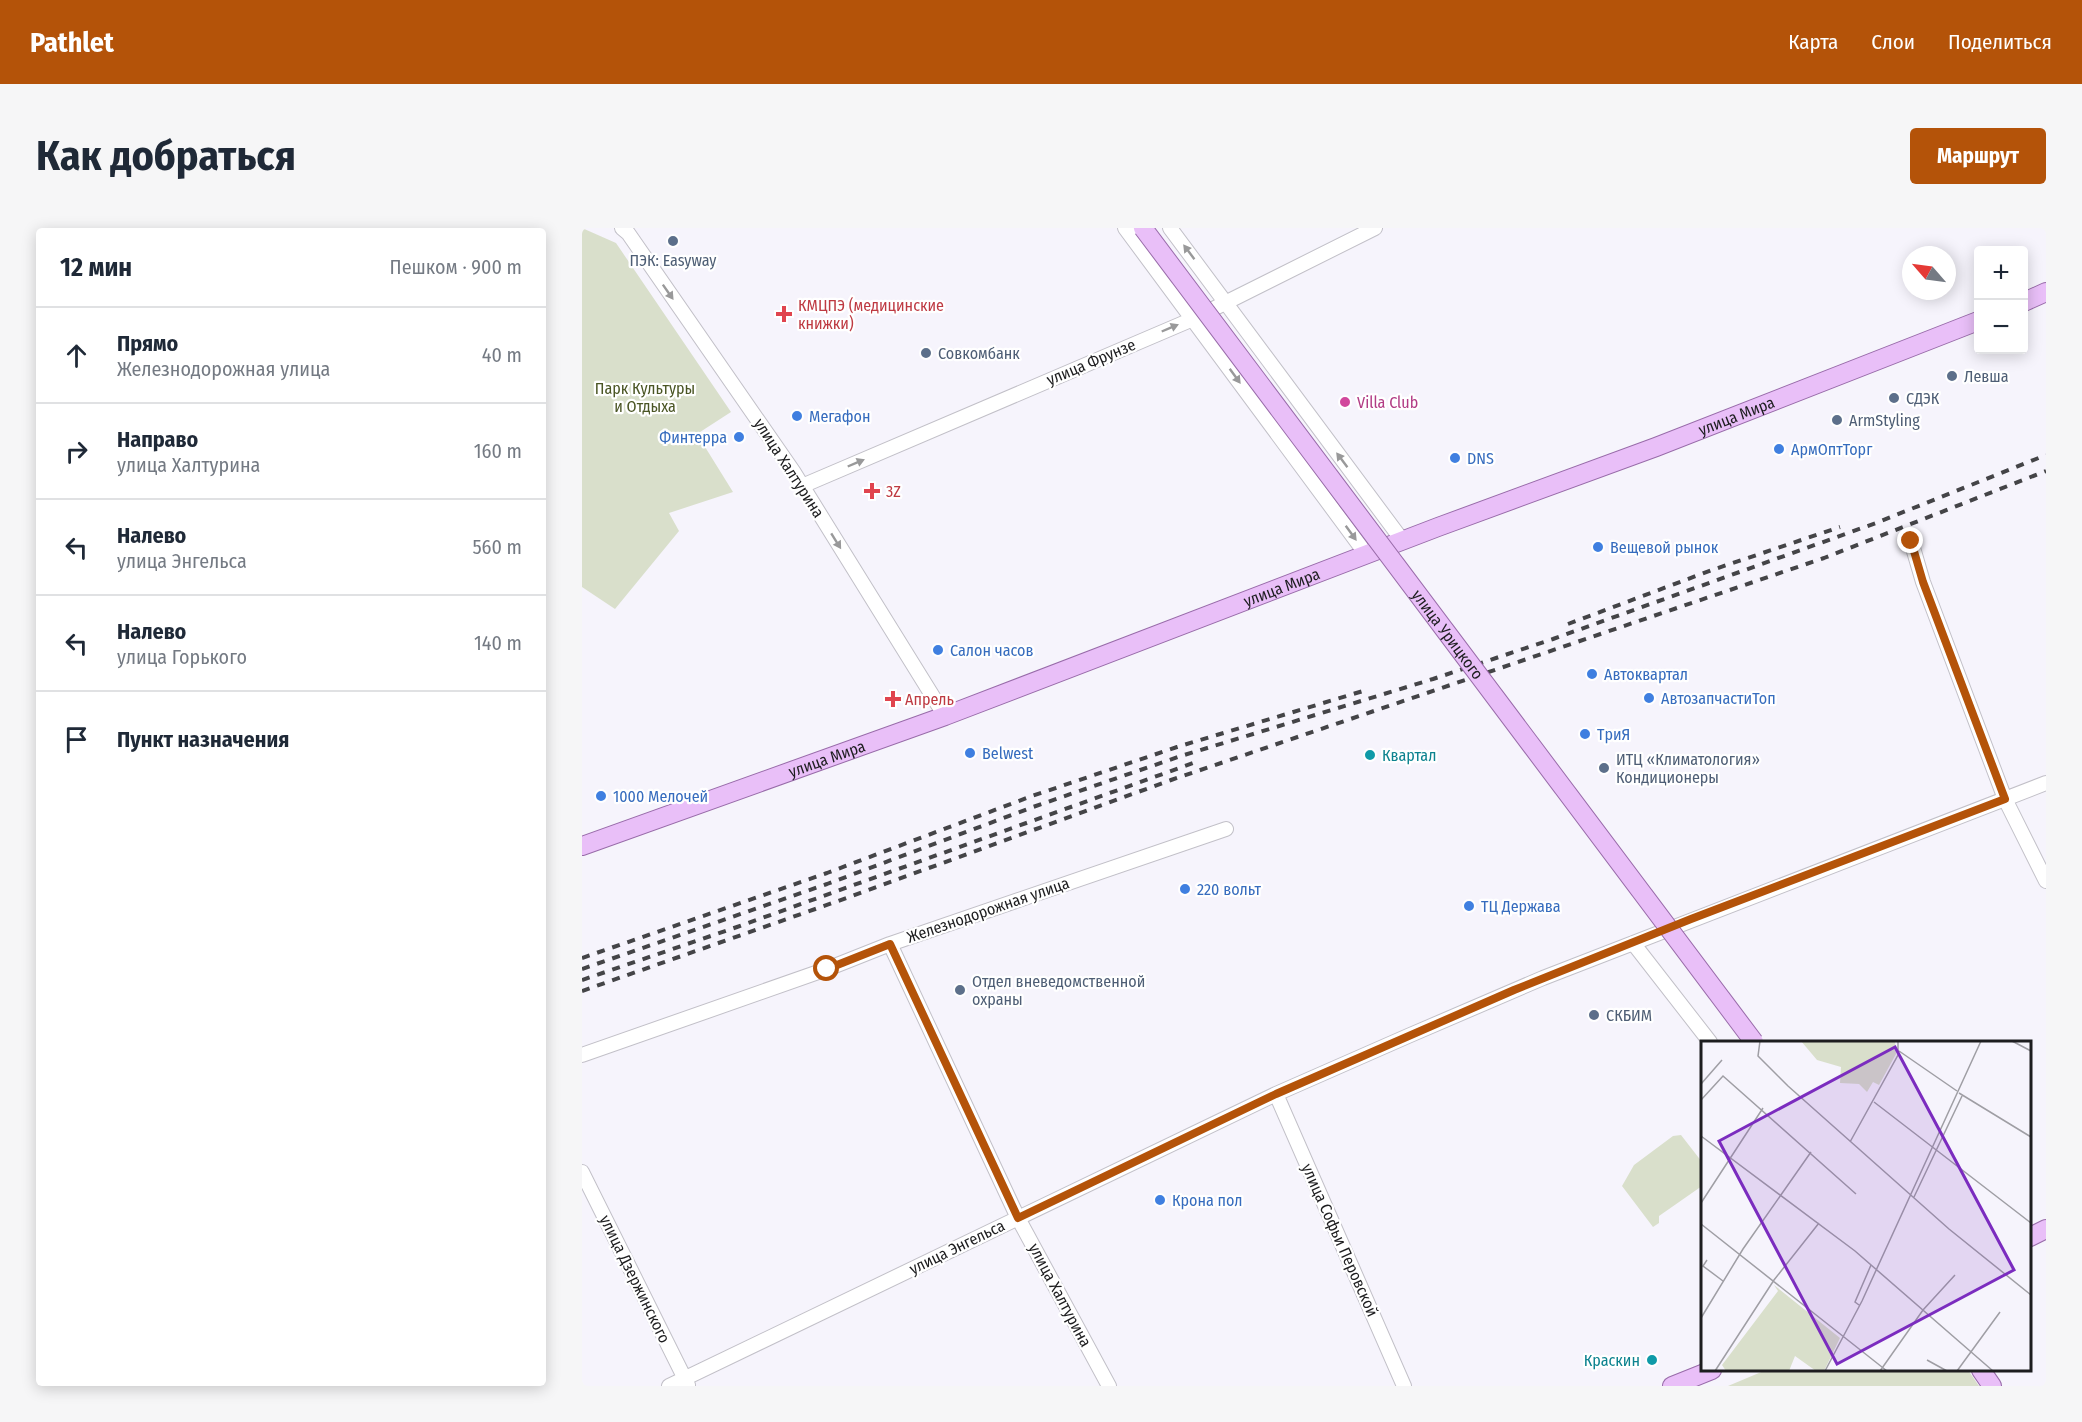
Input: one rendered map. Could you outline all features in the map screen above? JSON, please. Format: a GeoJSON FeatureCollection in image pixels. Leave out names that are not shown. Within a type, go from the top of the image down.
{"type":"FeatureCollection","features":[{"type":"Feature","properties":{"kind":"main road","name":"улица Урицкого"},"geometry":{"type":"LineString","coordinates":[[1143,228],[1753,1041]]}},
{"type":"Feature","properties":{"kind":"main road"},"geometry":{"type":"LineString","coordinates":[[2028,300],[2046,291]]}},
{"type":"Feature","properties":{"kind":"main road","name":"улица Мира"},"geometry":{"type":"LineString","coordinates":[[582,846],[945,716],[1402,540],[1656,447],[1974,323]]}},
{"type":"Feature","properties":{"kind":"main road"},"geometry":{"type":"LineString","coordinates":[[2031,1236],[2046,1229]]}},
{"type":"Feature","properties":{"kind":"main road"},"geometry":{"type":"LineString","coordinates":[[1672,1386],[1710,1371]]}},
{"type":"Feature","properties":{"kind":"main road"},"geometry":{"type":"LineString","coordinates":[[1982,1371],[1992,1386]]}},
{"type":"Feature","properties":{"kind":"street","name":"улица Халтурина"},"geometry":{"type":"LineString","coordinates":[[622,228],[628,233],[802,486],[945,716]]}},
{"type":"Feature","properties":{"kind":"street"},"geometry":{"type":"LineString","coordinates":[[1125,228],[1366,554]]}},
{"type":"Feature","properties":{"kind":"street"},"geometry":{"type":"LineString","coordinates":[[1170,228],[1402,540]]}},
{"type":"Feature","properties":{"kind":"street","name":"улица Фрунзе"},"geometry":{"type":"LineString","coordinates":[[802,486],[1192,319],[1375,228]]}},
{"type":"Feature","properties":{"kind":"street"},"geometry":{"type":"LineString","coordinates":[[1911,541],[1923,582],[2005,799],[2046,881]]}},
{"type":"Feature","properties":{"kind":"street","name":"улица Энгельса"},"geometry":{"type":"LineString","coordinates":[[669,1386],[687,1382],[1018,1218],[1276,1094],[1514,990],[2046,783]]}},
{"type":"Feature","properties":{"kind":"street","name":"Железнодорожная улица"},"geometry":{"type":"LineString","coordinates":[[582,1054],[827,969],[890,944],[1226,829]]}},
{"type":"Feature","properties":{"kind":"street"},"geometry":{"type":"LineString","coordinates":[[1633,943],[1709,1041]]}},
{"type":"Feature","properties":{"kind":"street","name":"улица Халтурина"},"geometry":{"type":"LineString","coordinates":[[890,944],[1018,1218],[1109,1386]]}},
{"type":"Feature","properties":{"kind":"street","name":"улица Софьи Перовской"},"geometry":{"type":"LineString","coordinates":[[1276,1094],[1404,1386]]}},
{"type":"Feature","properties":{"kind":"street","name":"улица Дзержинского"},"geometry":{"type":"LineString","coordinates":[[582,1172],[687,1382]]}},
{"type":"Feature","properties":{"kind":"green space","name":"Парк Культуры и Отдыха"},"geometry":{"type":"Polygon","coordinates":[[[582,228],[616,243],[731,412],[697,434],[733,492],[669,513],[679,531],[615,609],[582,587],[582,228]]]}},
{"type":"Feature","properties":{"kind":"green space"},"geometry":{"type":"Polygon","coordinates":[[[1681,1135],[1701,1161],[1701,1187],[1659,1216],[1659,1223],[1653,1227],[1622,1186],[1634,1165],[1673,1136],[1681,1135]]]}},
{"type":"Feature","properties":{"kind":"green space"},"geometry":{"type":"Polygon","coordinates":[[[1764,1371],[1969,1371],[1979,1386],[1728,1386],[1764,1371]]]}},
{"type":"Feature","properties":{"kind":"railway"},"geometry":{"type":"LineString","coordinates":[[582,969],[827,884],[1033,807],[1181,756],[1433,679],[1553,639],[1876,523],[2046,455]]}},
{"type":"Feature","properties":{"kind":"railway"},"geometry":{"type":"LineString","coordinates":[[582,991],[1171,780],[1824,558],[2046,471]]}},
{"type":"Feature","properties":{"kind":"railway"},"geometry":{"type":"LineString","coordinates":[[1568,624],[1712,570],[1840,527]]}},
{"type":"Feature","properties":{"kind":"railway"},"geometry":{"type":"LineString","coordinates":[[582,958],[827,873],[1032,796],[1177,747],[1363,691]]}},
{"type":"Feature","properties":{"kind":"railway"},"geometry":{"type":"LineString","coordinates":[[582,980],[737,927],[1196,762]]}},
{"type":"Feature","properties":{"kind":"place","name":"ПЭК: Easyway"},"geometry":{"type":"Point","coordinates":[673,241]}},
{"type":"Feature","properties":{"kind":"place","name":"КМЦПЭ (медицинские книжки)"},"geometry":{"type":"Point","coordinates":[784,314]}},
{"type":"Feature","properties":{"kind":"place","name":"Совкомбанк"},"geometry":{"type":"Point","coordinates":[926,353]}},
{"type":"Feature","properties":{"kind":"place","name":"Левша"},"geometry":{"type":"Point","coordinates":[1952,376]}},
{"type":"Feature","properties":{"kind":"place","name":"СДЭК"},"geometry":{"type":"Point","coordinates":[1894,398]}},
{"type":"Feature","properties":{"kind":"place","name":"Villa Club"},"geometry":{"type":"Point","coordinates":[1345,402]}},
{"type":"Feature","properties":{"kind":"place","name":"Мегафон"},"geometry":{"type":"Point","coordinates":[797,416]}},
{"type":"Feature","properties":{"kind":"place","name":"ArmStyling"},"geometry":{"type":"Point","coordinates":[1837,420]}},
{"type":"Feature","properties":{"kind":"place","name":"Финтерра"},"geometry":{"type":"Point","coordinates":[739,437]}},
{"type":"Feature","properties":{"kind":"place","name":"АрмОптТорг"},"geometry":{"type":"Point","coordinates":[1779,449]}},
{"type":"Feature","properties":{"kind":"place","name":"DNS"},"geometry":{"type":"Point","coordinates":[1455,458]}},
{"type":"Feature","properties":{"kind":"place","name":"3Z"},"geometry":{"type":"Point","coordinates":[872,491]}},
{"type":"Feature","properties":{"kind":"place","name":"Вещевой рынок"},"geometry":{"type":"Point","coordinates":[1598,547]}},
{"type":"Feature","properties":{"kind":"place","name":"Салон часов"},"geometry":{"type":"Point","coordinates":[938,650]}},
{"type":"Feature","properties":{"kind":"place","name":"Автоквартал"},"geometry":{"type":"Point","coordinates":[1592,674]}},
{"type":"Feature","properties":{"kind":"place","name":"АвтозапчастиТоп"},"geometry":{"type":"Point","coordinates":[1649,698]}},
{"type":"Feature","properties":{"kind":"place","name":"Апрель"},"geometry":{"type":"Point","coordinates":[893,699]}},
{"type":"Feature","properties":{"kind":"place","name":"ТриЯ"},"geometry":{"type":"Point","coordinates":[1585,734]}},
{"type":"Feature","properties":{"kind":"place","name":"Belwest"},"geometry":{"type":"Point","coordinates":[970,753]}},
{"type":"Feature","properties":{"kind":"place","name":"Квартал"},"geometry":{"type":"Point","coordinates":[1370,755]}},
{"type":"Feature","properties":{"kind":"place","name":"ИТЦ «Климатология» Кондиционеры"},"geometry":{"type":"Point","coordinates":[1604,768]}},
{"type":"Feature","properties":{"kind":"place","name":"1000 Мелочей"},"geometry":{"type":"Point","coordinates":[601,796]}},
{"type":"Feature","properties":{"kind":"place","name":"220 вольт"},"geometry":{"type":"Point","coordinates":[1185,889]}},
{"type":"Feature","properties":{"kind":"place","name":"ТЦ Держава"},"geometry":{"type":"Point","coordinates":[1469,906]}},
{"type":"Feature","properties":{"kind":"place","name":"Отдел вневедомственной охраны"},"geometry":{"type":"Point","coordinates":[960,990]}},
{"type":"Feature","properties":{"kind":"place","name":"СКБИМ"},"geometry":{"type":"Point","coordinates":[1594,1015]}},
{"type":"Feature","properties":{"kind":"place","name":"Крона пол"},"geometry":{"type":"Point","coordinates":[1160,1200]}},
{"type":"Feature","properties":{"kind":"place","name":"Краскин"},"geometry":{"type":"Point","coordinates":[1652,1360]}},
{"type":"Feature","properties":{"kind":"route"},"geometry":{"type":"LineString","coordinates":[[827,969],[890,944],[1018,1218],[1276,1094],[1514,990],[1691,919],[2005,799],[1923,582],[1911,541]]}}]}
